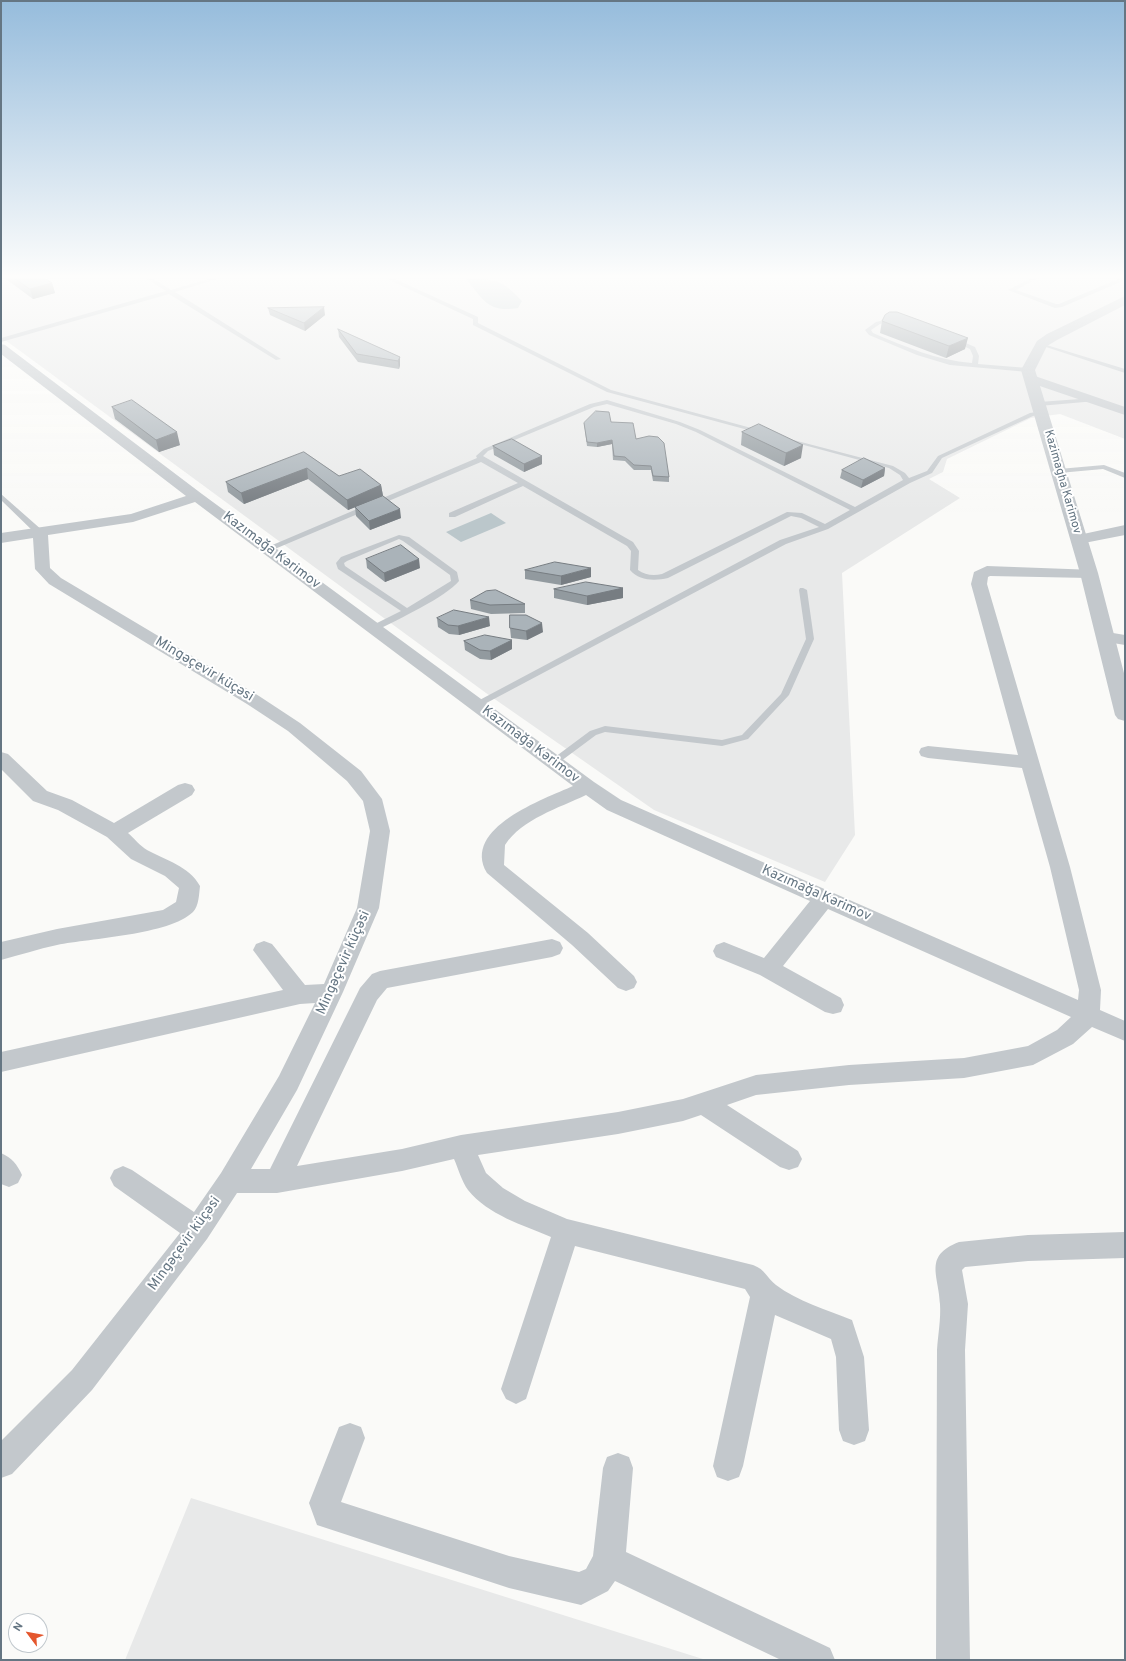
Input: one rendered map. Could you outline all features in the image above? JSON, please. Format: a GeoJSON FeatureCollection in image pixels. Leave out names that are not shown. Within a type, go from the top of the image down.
{"type":"FeatureCollection","features":[{"type":"Feature","properties":{"kind":"street","name":"Kazımağa Kərimov"},"geometry":{"type":"LineString","coordinates":[[12,357],[197,497],[587,787],[614,805],[644,820],[825,897],[1088,1016],[1125,1031]]}},
{"type":"Feature","properties":{"kind":"street"},"geometry":{"type":"LineString","coordinates":[[1037,357],[1030,374],[1125,411]]}},
{"type":"Feature","properties":{"kind":"street","name":"Kazimagha Karimov"},"geometry":{"type":"LineString","coordinates":[[1030,374],[1089,573],[1125,715]]}},
{"type":"Feature","properties":{"kind":"street"},"geometry":{"type":"LineString","coordinates":[[1,538],[133,518],[197,497]]}},
{"type":"Feature","properties":{"kind":"street"},"geometry":{"type":"LineString","coordinates":[[1079,539],[1125,530]]}},
{"type":"Feature","properties":{"kind":"street","name":"Mingəçevir küçəsi"},"geometry":{"type":"LineString","coordinates":[[1,1463],[82,1380],[198,1230],[230,1181],[288,1083],[332,992],[368,908],[380,831],[372,799],[354,776],[294,727],[253,700],[55,581],[43,569],[41,561],[40,533]]}},
{"type":"Feature","properties":{"kind":"street"},"geometry":{"type":"LineString","coordinates":[[230,1181],[277,1181],[402,1160],[461,1146],[618,1123],[683,1110],[756,1085],[849,1075],[964,1068],[1033,1055],[1065,1037],[1088,1016],[1090,990],[1060,867],[979,584],[980,575],[987,572],[1089,573]]}},
{"type":"Feature","properties":{"kind":"street"},"geometry":{"type":"LineString","coordinates":[[1106,637],[1125,640]]}},
{"type":"Feature","properties":{"kind":"street"},"geometry":{"type":"LineString","coordinates":[[928,752],[1030,762]]}},
{"type":"Feature","properties":{"kind":"street"},"geometry":{"type":"LineString","coordinates":[[1,758],[40,796],[64,805],[114,832],[138,854],[172,871],[190,886],[186,906],[170,916],[148,922],[57,937],[1,951]]}},
{"type":"Feature","properties":{"kind":"street"},"geometry":{"type":"LineString","coordinates":[[587,787],[512,823],[495,843],[493,856],[494,868],[571,931],[626,982]]}},
{"type":"Feature","properties":{"kind":"street"},"geometry":{"type":"LineString","coordinates":[[114,832],[185,790]]}},
{"type":"Feature","properties":{"kind":"street"},"geometry":{"type":"LineString","coordinates":[[768,969],[825,897]]}},
{"type":"Feature","properties":{"kind":"street"},"geometry":{"type":"LineString","coordinates":[[277,1181],[368,994],[380,980],[552,948]]}},
{"type":"Feature","properties":{"kind":"street"},"geometry":{"type":"LineString","coordinates":[[264,950],[300,995]]}},
{"type":"Feature","properties":{"kind":"street"},"geometry":{"type":"LineString","coordinates":[[724,951],[768,969],[833,1006]]}},
{"type":"Feature","properties":{"kind":"street"},"geometry":{"type":"LineString","coordinates":[[1,1062],[300,995],[332,992]]}},
{"type":"Feature","properties":{"kind":"street"},"geometry":{"type":"LineString","coordinates":[[703,1103],[789,1159]]}},
{"type":"Feature","properties":{"kind":"street"},"geometry":{"type":"LineString","coordinates":[[461,1146],[477,1181],[494,1197],[516,1210],[566,1231],[753,1278],[765,1294],[792,1309],[842,1330],[850,1357],[854,1430]]}},
{"type":"Feature","properties":{"kind":"street"},"geometry":{"type":"LineString","coordinates":[[123,1178],[198,1230]]}},
{"type":"Feature","properties":{"kind":"street"},"geometry":{"type":"LineString","coordinates":[[516,1388],[566,1231]]}},
{"type":"Feature","properties":{"kind":"street"},"geometry":{"type":"LineString","coordinates":[[953,1660],[951,1350],[954,1304],[948,1266],[959,1255],[1028,1248],[1125,1245]]}},
{"type":"Feature","properties":{"kind":"street"},"geometry":{"type":"LineString","coordinates":[[728,1466],[765,1294]]}},
{"type":"Feature","properties":{"kind":"street"},"geometry":{"type":"LineString","coordinates":[[350,1438],[326,1503],[328,1514],[509,1572],[581,1589],[597,1580],[608,1562],[618,1468]]}},
{"type":"Feature","properties":{"kind":"street"},"geometry":{"type":"LineString","coordinates":[[608,1562],[818,1660]]}},
{"type":"Feature","properties":{"kind":"lane"},"geometry":{"type":"LineString","coordinates":[[272,357],[278,360]]}},
{"type":"Feature","properties":{"kind":"lane"},"geometry":{"type":"LineString","coordinates":[[540,357],[609,391],[891,467],[903,474],[907,481]]}},
{"type":"Feature","properties":{"kind":"lane"},"geometry":{"type":"LineString","coordinates":[[928,357],[950,363],[975,365],[1030,374]]}},
{"type":"Feature","properties":{"kind":"lane"},"geometry":{"type":"LineString","coordinates":[[975,365],[976,357]]}},
{"type":"Feature","properties":{"kind":"lane"},"geometry":{"type":"LineString","coordinates":[[1080,357],[1125,371]]}},
{"type":"Feature","properties":{"kind":"lane"},"geometry":{"type":"LineString","coordinates":[[477,705],[783,542],[825,527],[907,481],[930,472],[940,457],[959,447],[1032,414],[1041,408],[1094,400]]}},
{"type":"Feature","properties":{"kind":"lane"},"geometry":{"type":"LineString","coordinates":[[481,459],[479,456],[486,450],[592,405],[607,402],[678,423],[698,431],[856,510]]}},
{"type":"Feature","properties":{"kind":"lane"},"geometry":{"type":"LineString","coordinates":[[481,459],[630,544],[635,551],[634,570],[636,573],[655,578],[665,576],[790,514],[795,514],[806,518],[825,527]]}},
{"type":"Feature","properties":{"kind":"lane"},"geometry":{"type":"LineString","coordinates":[[267,549],[481,459]]}},
{"type":"Feature","properties":{"kind":"lane"},"geometry":{"type":"LineString","coordinates":[[1059,471],[1104,467],[1125,476]]}},
{"type":"Feature","properties":{"kind":"lane"},"geometry":{"type":"LineString","coordinates":[[452,515],[523,483]]}},
{"type":"Feature","properties":{"kind":"lane"},"geometry":{"type":"LineString","coordinates":[[1,496],[40,533]]}},
{"type":"Feature","properties":{"kind":"lane"},"geometry":{"type":"LineString","coordinates":[[374,628],[407,612],[456,581],[454,574],[406,538],[399,537],[344,559],[340,563],[341,567],[407,612]]}},
{"type":"Feature","properties":{"kind":"lane"},"geometry":{"type":"LineString","coordinates":[[554,762],[593,733],[605,729],[722,743],[745,737],[785,695],[810,639],[803,590]]}},
{"type":"Feature","properties":{"kind":"shaded area"},"geometry":{"type":"Polygon","coordinates":[[[28,357],[1125,357],[1125,439],[1060,414],[1031,418],[947,459],[943,472],[929,479],[960,498],[842,573],[855,835],[825,882],[654,810],[486,693],[28,357]]]}},
{"type":"Feature","properties":{"kind":"shaded area"},"geometry":{"type":"Polygon","coordinates":[[[491,513],[506,523],[461,542],[446,532],[491,513]]]}},
{"type":"Feature","properties":{"kind":"shaded area"},"geometry":{"type":"Polygon","coordinates":[[[191,1498],[706,1660],[125,1660],[191,1498]]]}},
{"type":"Feature","properties":{"kind":"building"},"geometry":{"type":"Polygon","coordinates":[[[372,357],[399,357],[398,361],[372,357]]]}},
{"type":"Feature","properties":{"kind":"building"},"geometry":{"type":"Polygon","coordinates":[[[132,400],[177,432],[156,440],[112,407],[132,400]]]}},
{"type":"Feature","properties":{"kind":"building"},"geometry":{"type":"Polygon","coordinates":[[[596,411],[609,412],[611,422],[633,423],[636,439],[649,436],[658,437],[664,443],[669,477],[653,476],[651,466],[634,465],[625,457],[614,456],[612,440],[597,443],[587,442],[584,423],[596,411]]]}},
{"type":"Feature","properties":{"kind":"building"},"geometry":{"type":"Polygon","coordinates":[[[759,424],[803,445],[786,453],[742,432],[759,424]]]}},
{"type":"Feature","properties":{"kind":"building"},"geometry":{"type":"Polygon","coordinates":[[[512,439],[542,456],[524,464],[493,446],[512,439]]]}},
{"type":"Feature","properties":{"kind":"building"},"geometry":{"type":"Polygon","coordinates":[[[304,452],[339,476],[360,469],[381,485],[347,500],[307,468],[241,493],[226,482],[304,452]]]}},
{"type":"Feature","properties":{"kind":"building"},"geometry":{"type":"Polygon","coordinates":[[[864,458],[885,468],[863,480],[842,470],[864,458]]]}},
{"type":"Feature","properties":{"kind":"building"},"geometry":{"type":"Polygon","coordinates":[[[383,496],[400,509],[369,521],[355,507],[383,496]]]}},
{"type":"Feature","properties":{"kind":"building"},"geometry":{"type":"Polygon","coordinates":[[[401,545],[419,559],[384,573],[366,559],[401,545]]]}},
{"type":"Feature","properties":{"kind":"building"},"geometry":{"type":"Polygon","coordinates":[[[555,562],[591,568],[561,576],[525,570],[555,562]]]}},
{"type":"Feature","properties":{"kind":"building"},"geometry":{"type":"Polygon","coordinates":[[[586,582],[623,588],[587,596],[554,589],[586,582]]]}},
{"type":"Feature","properties":{"kind":"building"},"geometry":{"type":"Polygon","coordinates":[[[496,590],[525,604],[490,605],[470,600],[486,591],[496,590]]]}},
{"type":"Feature","properties":{"kind":"building"},"geometry":{"type":"Polygon","coordinates":[[[454,610],[489,617],[458,626],[448,625],[437,618],[454,610]]]}},
{"type":"Feature","properties":{"kind":"building"},"geometry":{"type":"Polygon","coordinates":[[[510,615],[526,615],[542,623],[526,631],[510,628],[510,615]]]}},
{"type":"Feature","properties":{"kind":"building"},"geometry":{"type":"Polygon","coordinates":[[[485,635],[512,640],[490,651],[480,650],[464,641],[485,635]]]}}]}
